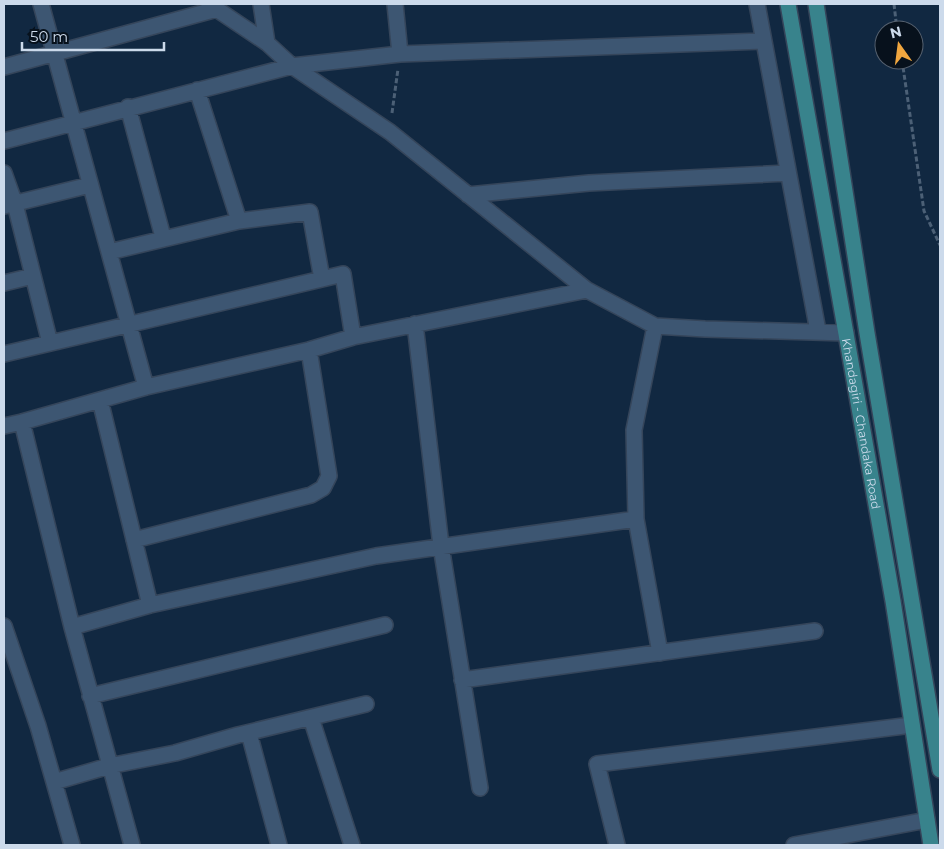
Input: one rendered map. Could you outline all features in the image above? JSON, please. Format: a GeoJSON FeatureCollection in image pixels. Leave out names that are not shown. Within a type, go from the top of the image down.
{"type":"FeatureCollection","features":[{"type":"Feature","properties":{"kind":"main road","name":"Khandagiri - Chandaka Road"},"geometry":{"type":"LineString","coordinates":[[788,4],[846,332],[931,845]]}},
{"type":"Feature","properties":{"kind":"main road","name":"Khandagiri - Chandaka Road"},"geometry":{"type":"LineString","coordinates":[[816,4],[872,362],[940,770]]}},
{"type":"Feature","properties":{"kind":"main road"},"geometry":{"type":"LineString","coordinates":[[804,100],[830,97]]}},
{"type":"Feature","properties":{"kind":"street"},"geometry":{"type":"LineString","coordinates":[[40,4],[146,387]]}},
{"type":"Feature","properties":{"kind":"street"},"geometry":{"type":"LineString","coordinates":[[261,4],[267,44]]}},
{"type":"Feature","properties":{"kind":"street"},"geometry":{"type":"LineString","coordinates":[[395,4],[400,54]]}},
{"type":"Feature","properties":{"kind":"street"},"geometry":{"type":"LineString","coordinates":[[756,4],[818,331]]}},
{"type":"Feature","properties":{"kind":"street"},"geometry":{"type":"LineString","coordinates":[[4,67],[54,54],[213,6],[267,44],[292,66],[390,132],[588,290],[656,326],[846,332]]}},
{"type":"Feature","properties":{"kind":"street"},"geometry":{"type":"LineString","coordinates":[[4,141],[128,107],[292,66],[400,54],[764,41]]}},
{"type":"Feature","properties":{"kind":"street"},"geometry":{"type":"LineString","coordinates":[[197,90],[239,221]]}},
{"type":"Feature","properties":{"kind":"street"},"geometry":{"type":"LineString","coordinates":[[128,107],[163,238]]}},
{"type":"Feature","properties":{"kind":"street"},"geometry":{"type":"LineString","coordinates":[[4,173],[9,205],[33,276],[50,343]]}},
{"type":"Feature","properties":{"kind":"street"},"geometry":{"type":"LineString","coordinates":[[468,195],[589,183],[788,173]]}},
{"type":"Feature","properties":{"kind":"street"},"geometry":{"type":"LineString","coordinates":[[9,205],[90,186]]}},
{"type":"Feature","properties":{"kind":"street"},"geometry":{"type":"LineString","coordinates":[[109,252],[239,221],[310,212],[322,279]]}},
{"type":"Feature","properties":{"kind":"street"},"geometry":{"type":"LineString","coordinates":[[4,354],[343,274],[353,337]]}},
{"type":"Feature","properties":{"kind":"street"},"geometry":{"type":"LineString","coordinates":[[4,283],[33,276]]}},
{"type":"Feature","properties":{"kind":"street"},"geometry":{"type":"LineString","coordinates":[[4,426],[146,387],[309,350],[353,337],[588,290]]}},
{"type":"Feature","properties":{"kind":"street"},"geometry":{"type":"LineString","coordinates":[[415,324],[441,546],[480,788]]}},
{"type":"Feature","properties":{"kind":"street"},"geometry":{"type":"LineString","coordinates":[[656,326],[634,430],[636,519],[660,653]]}},
{"type":"Feature","properties":{"kind":"street"},"geometry":{"type":"LineString","coordinates":[[134,540],[282,503],[311,495],[323,488],[329,476],[309,350]]}},
{"type":"Feature","properties":{"kind":"street"},"geometry":{"type":"LineString","coordinates":[[100,400],[150,605]]}},
{"type":"Feature","properties":{"kind":"street"},"geometry":{"type":"LineString","coordinates":[[22,422],[72,627],[132,845]]}},
{"type":"Feature","properties":{"kind":"street"},"geometry":{"type":"LineString","coordinates":[[72,627],[150,605],[376,556],[636,519]]}},
{"type":"Feature","properties":{"kind":"street"},"geometry":{"type":"LineString","coordinates":[[90,696],[385,625]]}},
{"type":"Feature","properties":{"kind":"street"},"geometry":{"type":"LineString","coordinates":[[4,626],[38,726],[72,845]]}},
{"type":"Feature","properties":{"kind":"street"},"geometry":{"type":"LineString","coordinates":[[462,680],[815,632]]}},
{"type":"Feature","properties":{"kind":"street"},"geometry":{"type":"LineString","coordinates":[[54,782],[109,766],[176,753],[248,732],[366,704]]}},
{"type":"Feature","properties":{"kind":"street"},"geometry":{"type":"LineString","coordinates":[[311,718],[352,845]]}},
{"type":"Feature","properties":{"kind":"street"},"geometry":{"type":"LineString","coordinates":[[617,845],[597,764],[912,725]]}},
{"type":"Feature","properties":{"kind":"street"},"geometry":{"type":"LineString","coordinates":[[248,732],[279,845]]}},
{"type":"Feature","properties":{"kind":"street"},"geometry":{"type":"LineString","coordinates":[[794,845],[927,820]]}},
{"type":"Feature","properties":{"kind":"path"},"geometry":{"type":"LineString","coordinates":[[894,4],[896,20]]}},
{"type":"Feature","properties":{"kind":"path"},"geometry":{"type":"LineString","coordinates":[[390,132],[400,54]]}},
{"type":"Feature","properties":{"kind":"path"},"geometry":{"type":"LineString","coordinates":[[903,70],[924,211],[940,245]]}}]}
